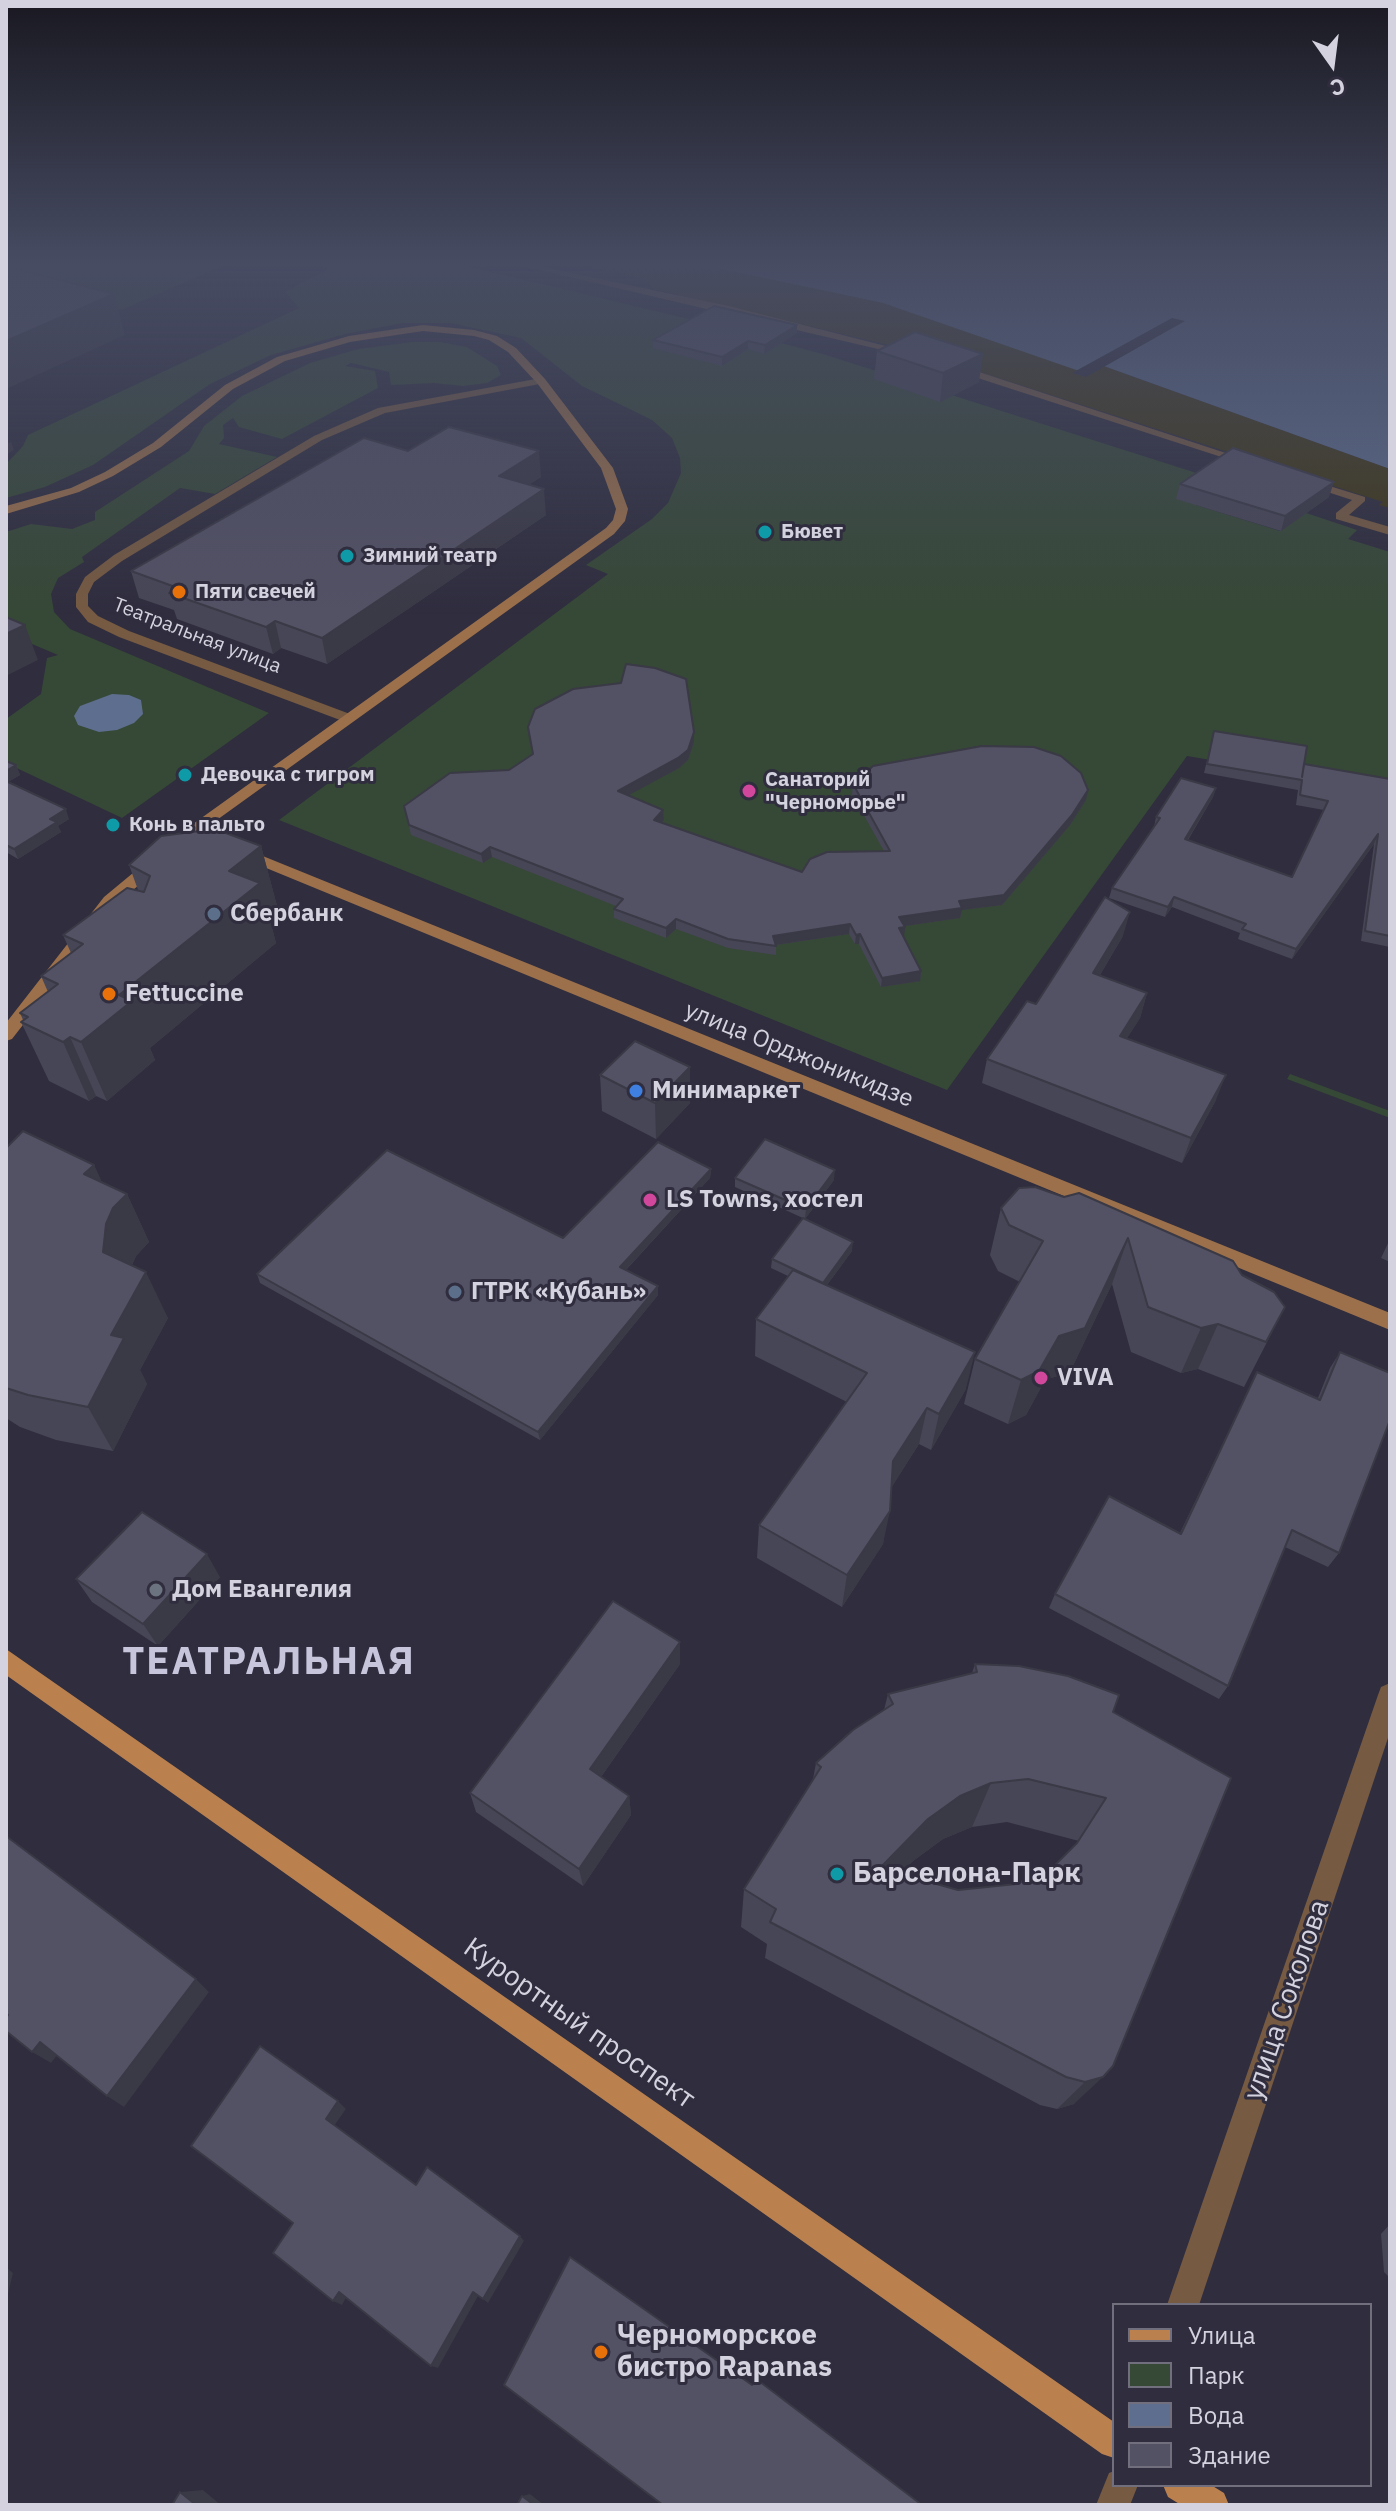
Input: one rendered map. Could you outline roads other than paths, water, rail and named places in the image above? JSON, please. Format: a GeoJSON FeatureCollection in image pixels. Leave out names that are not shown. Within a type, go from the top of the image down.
{"type":"FeatureCollection","features":[{"type":"Feature","properties":{"kind":"main road"},"geometry":{"type":"LineString","coordinates":[[6,510],[75,490],[109,474],[157,445],[240,381]]}},
{"type":"Feature","properties":{"kind":"main road"},"geometry":{"type":"LineString","coordinates":[[6,1035],[110,901],[191,832],[345,717],[594,542],[619,521],[621,501],[607,468],[541,381]]}},
{"type":"Feature","properties":{"kind":"main road","name":"улица Орджоникидзе"},"geometry":{"type":"LineString","coordinates":[[191,832],[1390,1322]]}},
{"type":"Feature","properties":{"kind":"main road","name":"Курортный проспект"},"geometry":{"type":"LineString","coordinates":[[6,1661],[1112,2441]]}},
{"type":"Feature","properties":{"kind":"main road"},"geometry":{"type":"LineString","coordinates":[[1183,2487],[1212,2505]]}},
{"type":"Feature","properties":{"kind":"street","name":"Театральная улица"},"geometry":{"type":"LineString","coordinates":[[345,717],[124,634],[93,619],[82,607],[82,594],[89,580],[118,558],[318,438],[382,410],[518,381]]}},
{"type":"Feature","properties":{"kind":"street"},"geometry":{"type":"LineString","coordinates":[[995,381],[1258,466]]}},
{"type":"Feature","properties":{"kind":"street"},"geometry":{"type":"LineString","coordinates":[[1288,475],[1361,499],[1340,516],[1390,531]]}},
{"type":"Feature","properties":{"kind":"street","name":"улица Соколова"},"geometry":{"type":"LineString","coordinates":[[1184,2303],[1390,1695]]}},
{"type":"Feature","properties":{"kind":"water"},"geometry":{"type":"Polygon","coordinates":[[[1146,381],[1390,381],[1390,469],[1146,381]]]}},
{"type":"Feature","properties":{"kind":"water"},"geometry":{"type":"Polygon","coordinates":[[[112,694],[129,695],[141,700],[143,714],[134,723],[117,730],[99,732],[78,725],[74,716],[80,706],[112,694]]]}},
{"type":"Feature","properties":{"kind":"place","name":"Бювет"},"geometry":{"type":"Point","coordinates":[765,532]}},
{"type":"Feature","properties":{"kind":"place","name":"Зимний театр"},"geometry":{"type":"Point","coordinates":[347,556]}},
{"type":"Feature","properties":{"kind":"place","name":"Пяти свечей"},"geometry":{"type":"Point","coordinates":[179,592]}},
{"type":"Feature","properties":{"kind":"place","name":"Девочка с тигром"},"geometry":{"type":"Point","coordinates":[185,775]}},
{"type":"Feature","properties":{"kind":"place","name":"Санаторий \"Черноморье\""},"geometry":{"type":"Point","coordinates":[749,791]}},
{"type":"Feature","properties":{"kind":"place","name":"Конь в пальто"},"geometry":{"type":"Point","coordinates":[113,825]}},
{"type":"Feature","properties":{"kind":"place","name":"Сбербанк"},"geometry":{"type":"Point","coordinates":[214,914]}},
{"type":"Feature","properties":{"kind":"place","name":"Fettuccine"},"geometry":{"type":"Point","coordinates":[109,994]}},
{"type":"Feature","properties":{"kind":"place","name":"Минимаркет"},"geometry":{"type":"Point","coordinates":[636,1091]}},
{"type":"Feature","properties":{"kind":"place","name":"LS Towns, хостел"},"geometry":{"type":"Point","coordinates":[650,1200]}},
{"type":"Feature","properties":{"kind":"place","name":"ГТРК «Кубань»"},"geometry":{"type":"Point","coordinates":[455,1292]}},
{"type":"Feature","properties":{"kind":"place","name":"VIVA"},"geometry":{"type":"Point","coordinates":[1041,1378]}},
{"type":"Feature","properties":{"kind":"place","name":"Дом Евангелия"},"geometry":{"type":"Point","coordinates":[156,1590]}},
{"type":"Feature","properties":{"kind":"place","name":"Барселона-Парк"},"geometry":{"type":"Point","coordinates":[837,1874]}},
{"type":"Feature","properties":{"kind":"place","name":"Черноморское бистро Rapanas"},"geometry":{"type":"Point","coordinates":[601,2352]}},
{"type":"Feature","properties":{"kind":"district","name":"ТЕАТРАЛЬНАЯ"},"geometry":{"type":"Point","coordinates":[269,1663]}}]}
